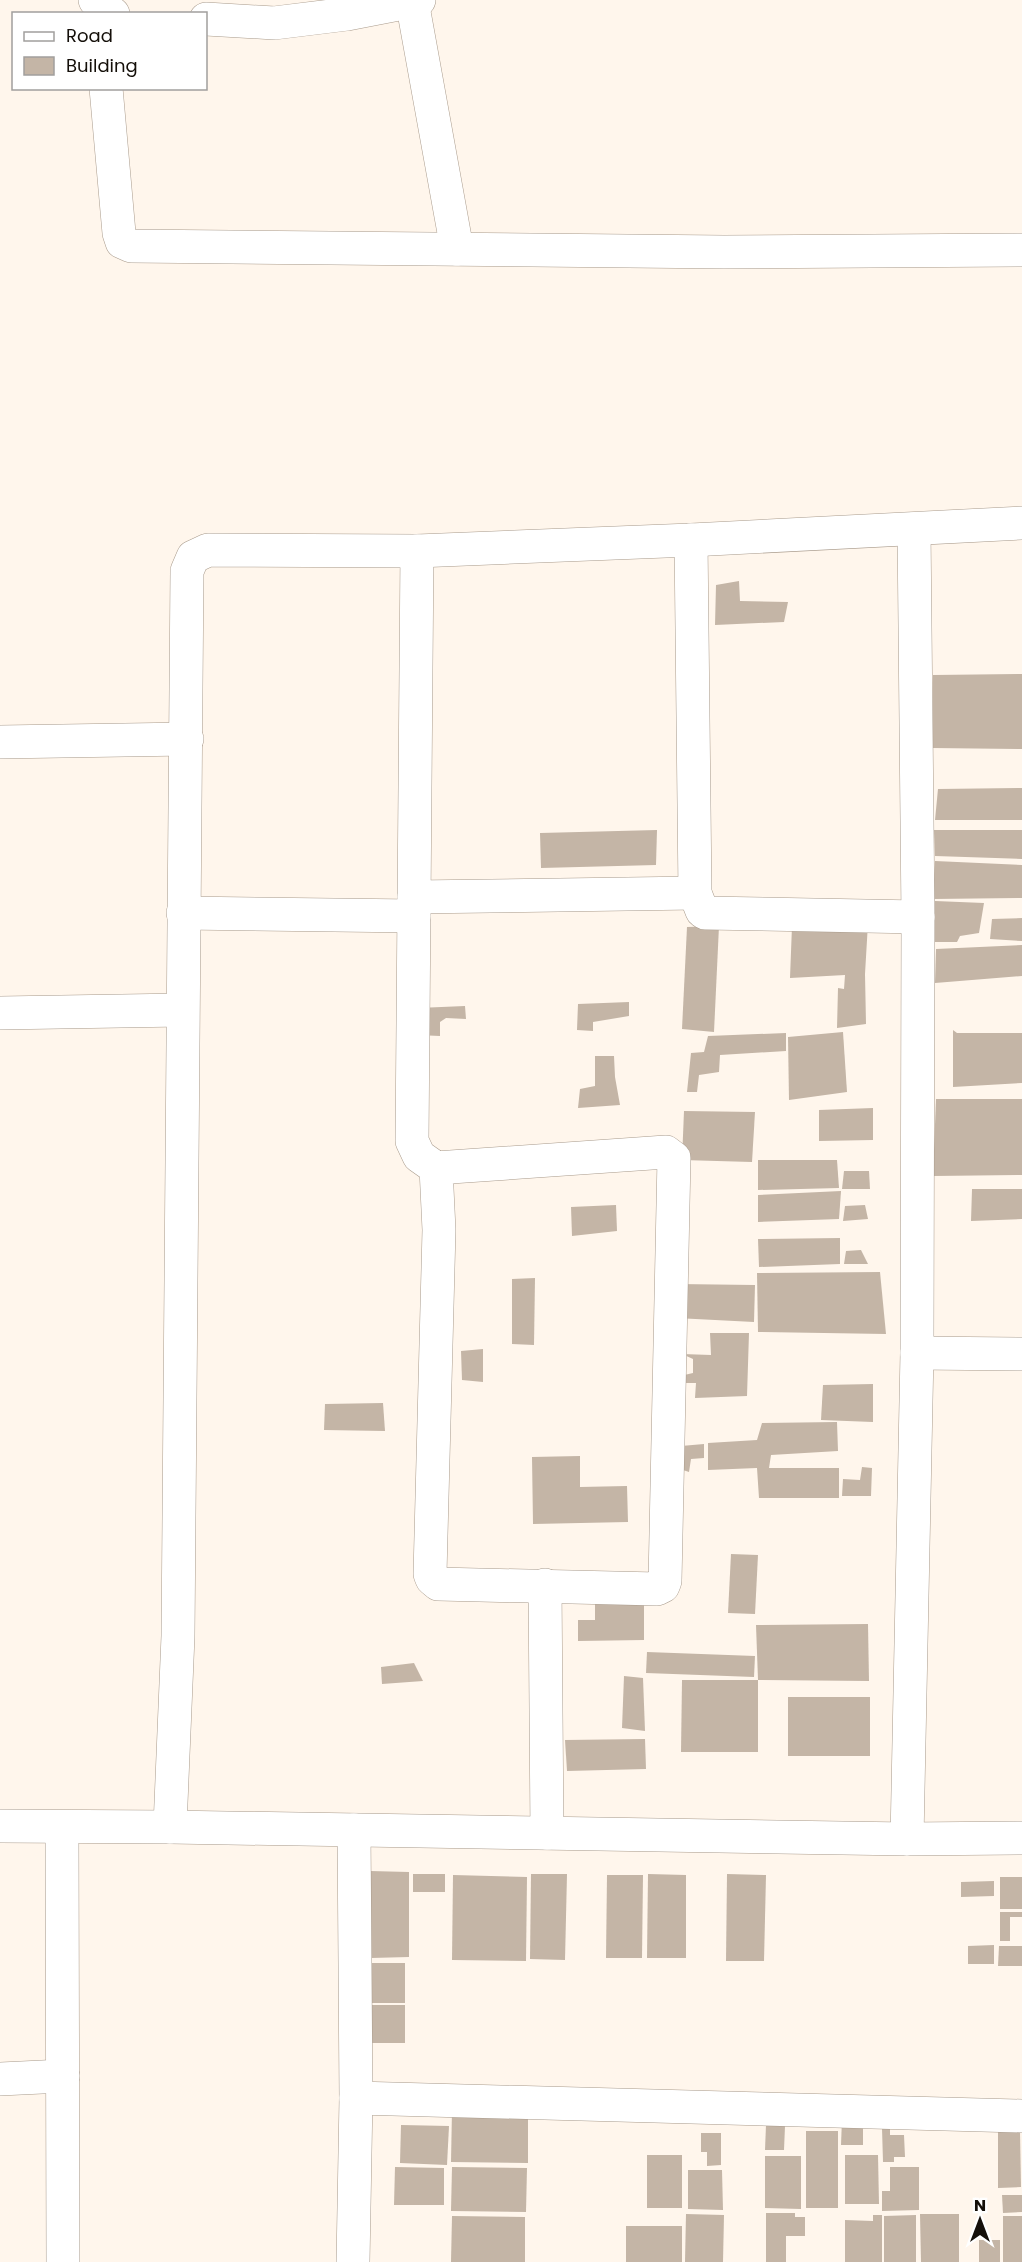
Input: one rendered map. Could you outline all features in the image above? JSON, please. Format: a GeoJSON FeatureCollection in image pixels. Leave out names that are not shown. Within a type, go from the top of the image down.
{"type":"FeatureCollection","features":[{"type":"Feature","properties":{"kind":"street"},"geometry":{"type":"LineString","coordinates":[[207,19],[274,23],[347,14],[415,1],[457,249]]}},
{"type":"Feature","properties":{"kind":"street"},"geometry":{"type":"LineString","coordinates":[[106,90],[119,233],[122,242],[131,246],[712,252],[1022,250]]}},
{"type":"Feature","properties":{"kind":"street"},"geometry":{"type":"LineString","coordinates":[[170,1827],[178,1636],[187,571],[194,557],[208,550],[417,551],[1022,523]]}},
{"type":"Feature","properties":{"kind":"street"},"geometry":{"type":"LineString","coordinates":[[906,1839],[917,1353],[918,916],[914,529]]}},
{"type":"Feature","properties":{"kind":"street"},"geometry":{"type":"LineString","coordinates":[[691,540],[694,893],[702,911],[705,913],[918,916]]}},
{"type":"Feature","properties":{"kind":"street"},"geometry":{"type":"LineString","coordinates":[[417,551],[412,1141],[419,1156],[436,1168],[666,1152],[674,1158],[665,1581],[663,1586],[657,1589],[438,1584],[432,1579],[430,1574],[439,1230],[436,1168]]}},
{"type":"Feature","properties":{"kind":"street"},"geometry":{"type":"LineString","coordinates":[[0,742],[187,739]]}},
{"type":"Feature","properties":{"kind":"street"},"geometry":{"type":"LineString","coordinates":[[183,913],[414,906],[694,893]]}},
{"type":"Feature","properties":{"kind":"street"},"geometry":{"type":"LineString","coordinates":[[0,1013],[182,1010]]}},
{"type":"Feature","properties":{"kind":"street"},"geometry":{"type":"LineString","coordinates":[[917,1353],[1022,1354]]}},
{"type":"Feature","properties":{"kind":"street"},"geometry":{"type":"LineString","coordinates":[[545,1585],[547,1833]]}},
{"type":"Feature","properties":{"kind":"street"},"geometry":{"type":"LineString","coordinates":[[0,1826],[906,1839],[1022,1838]]}},
{"type":"Feature","properties":{"kind":"street"},"geometry":{"type":"LineString","coordinates":[[62,1827],[63,2262]]}},
{"type":"Feature","properties":{"kind":"street"},"geometry":{"type":"LineString","coordinates":[[354,1830],[356,2098],[354,2262]]}},
{"type":"Feature","properties":{"kind":"street"},"geometry":{"type":"LineString","coordinates":[[0,2079],[63,2076]]}},
{"type":"Feature","properties":{"kind":"street"},"geometry":{"type":"LineString","coordinates":[[356,2098],[1022,2116]]}},
{"type":"Feature","properties":{"kind":"building"},"geometry":{"type":"Polygon","coordinates":[[[739,581],[740,601],[788,602],[784,622],[715,625],[716,585],[739,581]]]}},
{"type":"Feature","properties":{"kind":"building"},"geometry":{"type":"Polygon","coordinates":[[[1022,674],[1022,749],[932,748],[933,675],[1022,674]]]}},
{"type":"Feature","properties":{"kind":"building"},"geometry":{"type":"Polygon","coordinates":[[[1022,788],[1022,820],[935,820],[938,789],[1022,788]]]}},
{"type":"Feature","properties":{"kind":"building"},"geometry":{"type":"Polygon","coordinates":[[[657,830],[656,865],[541,868],[540,833],[657,830]]]}},
{"type":"Feature","properties":{"kind":"building"},"geometry":{"type":"Polygon","coordinates":[[[934,830],[1022,830],[1022,859],[935,856],[934,830]]]}},
{"type":"Feature","properties":{"kind":"building"},"geometry":{"type":"Polygon","coordinates":[[[935,861],[1022,865],[1022,898],[933,899],[935,861]]]}},
{"type":"Feature","properties":{"kind":"building"},"geometry":{"type":"Polygon","coordinates":[[[935,901],[984,903],[979,933],[960,936],[957,942],[934,942],[935,901]]]}},
{"type":"Feature","properties":{"kind":"building"},"geometry":{"type":"Polygon","coordinates":[[[1022,918],[1022,941],[990,939],[992,919],[1022,918]]]}},
{"type":"Feature","properties":{"kind":"building"},"geometry":{"type":"Polygon","coordinates":[[[868,923],[865,974],[866,1024],[837,1028],[838,988],[844,989],[845,975],[790,978],[792,926],[868,923]]]}},
{"type":"Feature","properties":{"kind":"building"},"geometry":{"type":"Polygon","coordinates":[[[719,926],[714,1032],[682,1029],[687,927],[719,926]]]}},
{"type":"Feature","properties":{"kind":"building"},"geometry":{"type":"Polygon","coordinates":[[[1022,945],[1022,976],[935,983],[936,949],[1022,945]]]}},
{"type":"Feature","properties":{"kind":"building"},"geometry":{"type":"Polygon","coordinates":[[[629,1002],[629,1016],[593,1022],[593,1031],[577,1030],[578,1004],[629,1002]]]}},
{"type":"Feature","properties":{"kind":"building"},"geometry":{"type":"Polygon","coordinates":[[[465,1006],[466,1019],[446,1018],[440,1022],[440,1036],[417,1035],[418,1008],[465,1006]]]}},
{"type":"Feature","properties":{"kind":"building"},"geometry":{"type":"Polygon","coordinates":[[[953,1030],[957,1033],[1022,1033],[1022,1083],[953,1087],[953,1030]]]}},
{"type":"Feature","properties":{"kind":"building"},"geometry":{"type":"Polygon","coordinates":[[[843,1032],[847,1092],[789,1100],[788,1037],[843,1032]]]}},
{"type":"Feature","properties":{"kind":"building"},"geometry":{"type":"Polygon","coordinates":[[[786,1033],[786,1051],[720,1055],[719,1072],[699,1075],[697,1092],[687,1092],[691,1053],[704,1052],[708,1036],[786,1033]]]}},
{"type":"Feature","properties":{"kind":"building"},"geometry":{"type":"Polygon","coordinates":[[[595,1056],[614,1056],[620,1105],[578,1108],[580,1089],[595,1086],[595,1056]]]}},
{"type":"Feature","properties":{"kind":"building"},"geometry":{"type":"Polygon","coordinates":[[[936,1099],[1022,1099],[1022,1175],[933,1176],[936,1099]]]}},
{"type":"Feature","properties":{"kind":"building"},"geometry":{"type":"Polygon","coordinates":[[[873,1108],[873,1140],[819,1141],[819,1110],[873,1108]]]}},
{"type":"Feature","properties":{"kind":"building"},"geometry":{"type":"Polygon","coordinates":[[[684,1111],[755,1112],[752,1162],[682,1160],[684,1111]]]}},
{"type":"Feature","properties":{"kind":"building"},"geometry":{"type":"Polygon","coordinates":[[[758,1160],[837,1160],[839,1188],[758,1190],[758,1160]]]}},
{"type":"Feature","properties":{"kind":"building"},"geometry":{"type":"Polygon","coordinates":[[[844,1171],[869,1171],[870,1189],[842,1189],[844,1171]]]}},
{"type":"Feature","properties":{"kind":"building"},"geometry":{"type":"Polygon","coordinates":[[[972,1189],[1022,1189],[1022,1219],[971,1221],[972,1189]]]}},
{"type":"Feature","properties":{"kind":"building"},"geometry":{"type":"Polygon","coordinates":[[[841,1191],[839,1219],[758,1222],[758,1195],[841,1191]]]}},
{"type":"Feature","properties":{"kind":"building"},"geometry":{"type":"Polygon","coordinates":[[[616,1205],[617,1231],[572,1236],[571,1207],[616,1205]]]}},
{"type":"Feature","properties":{"kind":"building"},"geometry":{"type":"Polygon","coordinates":[[[865,1205],[868,1219],[843,1221],[845,1206],[865,1205]]]}},
{"type":"Feature","properties":{"kind":"building"},"geometry":{"type":"Polygon","coordinates":[[[840,1238],[840,1264],[759,1267],[758,1239],[840,1238]]]}},
{"type":"Feature","properties":{"kind":"building"},"geometry":{"type":"Polygon","coordinates":[[[861,1250],[868,1264],[844,1264],[846,1251],[861,1250]]]}},
{"type":"Feature","properties":{"kind":"building"},"geometry":{"type":"Polygon","coordinates":[[[880,1272],[886,1334],[758,1332],[757,1273],[880,1272]]]}},
{"type":"Feature","properties":{"kind":"building"},"geometry":{"type":"Polygon","coordinates":[[[535,1278],[534,1345],[512,1344],[512,1279],[535,1278]]]}},
{"type":"Feature","properties":{"kind":"building"},"geometry":{"type":"Polygon","coordinates":[[[677,1284],[755,1285],[754,1322],[676,1318],[677,1284]]]}},
{"type":"Feature","properties":{"kind":"building"},"geometry":{"type":"Polygon","coordinates":[[[710,1333],[749,1333],[747,1396],[695,1398],[696,1383],[680,1383],[680,1376],[693,1373],[693,1359],[682,1354],[711,1355],[710,1333]]]}},
{"type":"Feature","properties":{"kind":"building"},"geometry":{"type":"Polygon","coordinates":[[[483,1349],[483,1382],[462,1380],[461,1351],[483,1349]]]}},
{"type":"Feature","properties":{"kind":"building"},"geometry":{"type":"Polygon","coordinates":[[[873,1384],[873,1422],[821,1420],[823,1385],[873,1384]]]}},
{"type":"Feature","properties":{"kind":"building"},"geometry":{"type":"Polygon","coordinates":[[[383,1403],[385,1431],[324,1430],[325,1404],[383,1403]]]}},
{"type":"Feature","properties":{"kind":"building"},"geometry":{"type":"Polygon","coordinates":[[[837,1422],[838,1451],[771,1455],[769,1468],[839,1468],[839,1498],[759,1498],[757,1468],[708,1470],[708,1443],[757,1440],[762,1423],[837,1422]]]}},
{"type":"Feature","properties":{"kind":"building"},"geometry":{"type":"Polygon","coordinates":[[[704,1444],[704,1458],[691,1459],[689,1472],[680,1469],[681,1446],[704,1444]]]}},
{"type":"Feature","properties":{"kind":"building"},"geometry":{"type":"Polygon","coordinates":[[[580,1456],[580,1487],[627,1486],[628,1522],[533,1524],[532,1457],[580,1456]]]}},
{"type":"Feature","properties":{"kind":"building"},"geometry":{"type":"Polygon","coordinates":[[[862,1467],[872,1468],[871,1496],[842,1496],[843,1479],[860,1480],[862,1467]]]}},
{"type":"Feature","properties":{"kind":"building"},"geometry":{"type":"Polygon","coordinates":[[[731,1554],[758,1555],[755,1614],[728,1613],[731,1554]]]}},
{"type":"Feature","properties":{"kind":"building"},"geometry":{"type":"Polygon","coordinates":[[[595,1594],[644,1594],[644,1640],[578,1641],[578,1620],[595,1620],[595,1594]]]}},
{"type":"Feature","properties":{"kind":"building"},"geometry":{"type":"Polygon","coordinates":[[[868,1624],[869,1681],[758,1680],[756,1625],[868,1624]]]}},
{"type":"Feature","properties":{"kind":"building"},"geometry":{"type":"Polygon","coordinates":[[[647,1652],[755,1656],[754,1677],[646,1673],[647,1652]]]}},
{"type":"Feature","properties":{"kind":"building"},"geometry":{"type":"Polygon","coordinates":[[[414,1663],[423,1681],[382,1684],[381,1667],[414,1663]]]}},
{"type":"Feature","properties":{"kind":"building"},"geometry":{"type":"Polygon","coordinates":[[[624,1676],[643,1678],[645,1731],[622,1728],[624,1676]]]}},
{"type":"Feature","properties":{"kind":"building"},"geometry":{"type":"Polygon","coordinates":[[[682,1680],[758,1680],[758,1752],[681,1752],[682,1680]]]}},
{"type":"Feature","properties":{"kind":"building"},"geometry":{"type":"Polygon","coordinates":[[[788,1697],[870,1697],[870,1756],[788,1756],[788,1697]]]}},
{"type":"Feature","properties":{"kind":"building"},"geometry":{"type":"Polygon","coordinates":[[[645,1739],[646,1769],[567,1771],[565,1740],[645,1739]]]}},
{"type":"Feature","properties":{"kind":"building"},"geometry":{"type":"Polygon","coordinates":[[[370,1871],[409,1872],[409,1957],[371,1958],[370,1871]]]}},
{"type":"Feature","properties":{"kind":"building"},"geometry":{"type":"Polygon","coordinates":[[[413,1874],[445,1874],[445,1892],[413,1892],[413,1874]]]}},
{"type":"Feature","properties":{"kind":"building"},"geometry":{"type":"Polygon","coordinates":[[[531,1874],[567,1874],[565,1960],[530,1959],[531,1874]]]}},
{"type":"Feature","properties":{"kind":"building"},"geometry":{"type":"Polygon","coordinates":[[[648,1874],[686,1875],[686,1958],[647,1958],[648,1874]]]}},
{"type":"Feature","properties":{"kind":"building"},"geometry":{"type":"Polygon","coordinates":[[[727,1874],[766,1875],[764,1961],[726,1961],[727,1874]]]}},
{"type":"Feature","properties":{"kind":"building"},"geometry":{"type":"Polygon","coordinates":[[[453,1875],[527,1877],[526,1961],[452,1960],[453,1875]]]}},
{"type":"Feature","properties":{"kind":"building"},"geometry":{"type":"Polygon","coordinates":[[[607,1875],[643,1875],[642,1958],[606,1958],[607,1875]]]}},
{"type":"Feature","properties":{"kind":"building"},"geometry":{"type":"Polygon","coordinates":[[[1000,1877],[1022,1877],[1022,1909],[1000,1909],[1000,1877]]]}},
{"type":"Feature","properties":{"kind":"building"},"geometry":{"type":"Polygon","coordinates":[[[994,1881],[994,1896],[961,1897],[961,1882],[994,1881]]]}},
{"type":"Feature","properties":{"kind":"building"},"geometry":{"type":"Polygon","coordinates":[[[1000,1912],[1022,1912],[1022,1917],[1010,1917],[1010,1941],[1000,1941],[1000,1912]]]}},
{"type":"Feature","properties":{"kind":"building"},"geometry":{"type":"Polygon","coordinates":[[[994,1945],[994,1964],[968,1964],[968,1946],[994,1945]]]}},
{"type":"Feature","properties":{"kind":"building"},"geometry":{"type":"Polygon","coordinates":[[[999,1946],[1022,1946],[1022,1966],[998,1966],[999,1946]]]}},
{"type":"Feature","properties":{"kind":"building"},"geometry":{"type":"Polygon","coordinates":[[[372,1963],[405,1963],[405,2003],[372,2003],[372,1963]]]}},
{"type":"Feature","properties":{"kind":"building"},"geometry":{"type":"Polygon","coordinates":[[[372,2005],[405,2005],[405,2043],[372,2043],[372,2005]]]}},
{"type":"Feature","properties":{"kind":"building"},"geometry":{"type":"Polygon","coordinates":[[[452,2110],[528,2112],[528,2163],[451,2162],[452,2110]]]}},
{"type":"Feature","properties":{"kind":"building"},"geometry":{"type":"Polygon","coordinates":[[[842,2119],[863,2127],[863,2145],[841,2145],[842,2119]]]}},
{"type":"Feature","properties":{"kind":"building"},"geometry":{"type":"Polygon","coordinates":[[[401,2125],[449,2126],[447,2165],[400,2163],[401,2125]]]}},
{"type":"Feature","properties":{"kind":"building"},"geometry":{"type":"Polygon","coordinates":[[[766,2125],[785,2126],[784,2150],[765,2150],[766,2125]]]}},
{"type":"Feature","properties":{"kind":"building"},"geometry":{"type":"Polygon","coordinates":[[[882,2128],[890,2128],[890,2135],[904,2135],[905,2157],[894,2157],[894,2162],[883,2162],[882,2128]]]}},
{"type":"Feature","properties":{"kind":"building"},"geometry":{"type":"Polygon","coordinates":[[[806,2131],[838,2131],[838,2208],[806,2208],[806,2131]]]}},
{"type":"Feature","properties":{"kind":"building"},"geometry":{"type":"Polygon","coordinates":[[[998,2131],[1020,2131],[1021,2187],[998,2188],[998,2131]]]}},
{"type":"Feature","properties":{"kind":"building"},"geometry":{"type":"Polygon","coordinates":[[[701,2133],[721,2133],[721,2165],[707,2166],[707,2152],[701,2152],[701,2133]]]}},
{"type":"Feature","properties":{"kind":"building"},"geometry":{"type":"Polygon","coordinates":[[[647,2155],[682,2155],[682,2208],[647,2208],[647,2155]]]}},
{"type":"Feature","properties":{"kind":"building"},"geometry":{"type":"Polygon","coordinates":[[[845,2155],[878,2155],[879,2204],[845,2204],[845,2155]]]}},
{"type":"Feature","properties":{"kind":"building"},"geometry":{"type":"Polygon","coordinates":[[[765,2156],[801,2156],[801,2209],[765,2208],[765,2156]]]}},
{"type":"Feature","properties":{"kind":"building"},"geometry":{"type":"Polygon","coordinates":[[[395,2167],[444,2168],[444,2205],[394,2205],[395,2167]]]}},
{"type":"Feature","properties":{"kind":"building"},"geometry":{"type":"Polygon","coordinates":[[[452,2167],[527,2168],[526,2212],[451,2211],[452,2167]]]}},
{"type":"Feature","properties":{"kind":"building"},"geometry":{"type":"Polygon","coordinates":[[[890,2167],[919,2167],[919,2210],[882,2211],[882,2191],[890,2191],[890,2167]]]}},
{"type":"Feature","properties":{"kind":"building"},"geometry":{"type":"Polygon","coordinates":[[[688,2170],[722,2170],[723,2210],[688,2209],[688,2170]]]}},
{"type":"Feature","properties":{"kind":"building"},"geometry":{"type":"Polygon","coordinates":[[[1002,2195],[1022,2195],[1022,2212],[1003,2213],[1002,2195]]]}},
{"type":"Feature","properties":{"kind":"building"},"geometry":{"type":"Polygon","coordinates":[[[766,2213],[795,2213],[795,2217],[805,2217],[805,2236],[786,2236],[786,2262],[766,2262],[766,2213]]]}},
{"type":"Feature","properties":{"kind":"building"},"geometry":{"type":"Polygon","coordinates":[[[686,2214],[724,2215],[723,2262],[685,2262],[686,2214]]]}},
{"type":"Feature","properties":{"kind":"building"},"geometry":{"type":"Polygon","coordinates":[[[920,2214],[959,2214],[959,2262],[921,2262],[920,2214]]]}},
{"type":"Feature","properties":{"kind":"building"},"geometry":{"type":"Polygon","coordinates":[[[873,2215],[882,2215],[882,2262],[845,2262],[845,2220],[873,2221],[873,2215]]]}},
{"type":"Feature","properties":{"kind":"building"},"geometry":{"type":"Polygon","coordinates":[[[916,2215],[916,2262],[884,2262],[884,2216],[916,2215]]]}},
{"type":"Feature","properties":{"kind":"building"},"geometry":{"type":"Polygon","coordinates":[[[452,2216],[525,2217],[525,2262],[451,2262],[452,2216]]]}},
{"type":"Feature","properties":{"kind":"building"},"geometry":{"type":"Polygon","coordinates":[[[1003,2216],[1022,2216],[1022,2262],[1003,2262],[1003,2216]]]}},
{"type":"Feature","properties":{"kind":"building"},"geometry":{"type":"Polygon","coordinates":[[[626,2226],[682,2226],[682,2262],[626,2262],[626,2226]]]}},
{"type":"Feature","properties":{"kind":"building"},"geometry":{"type":"Polygon","coordinates":[[[979,2240],[1000,2240],[1000,2262],[979,2262],[979,2240]]]}}]}
